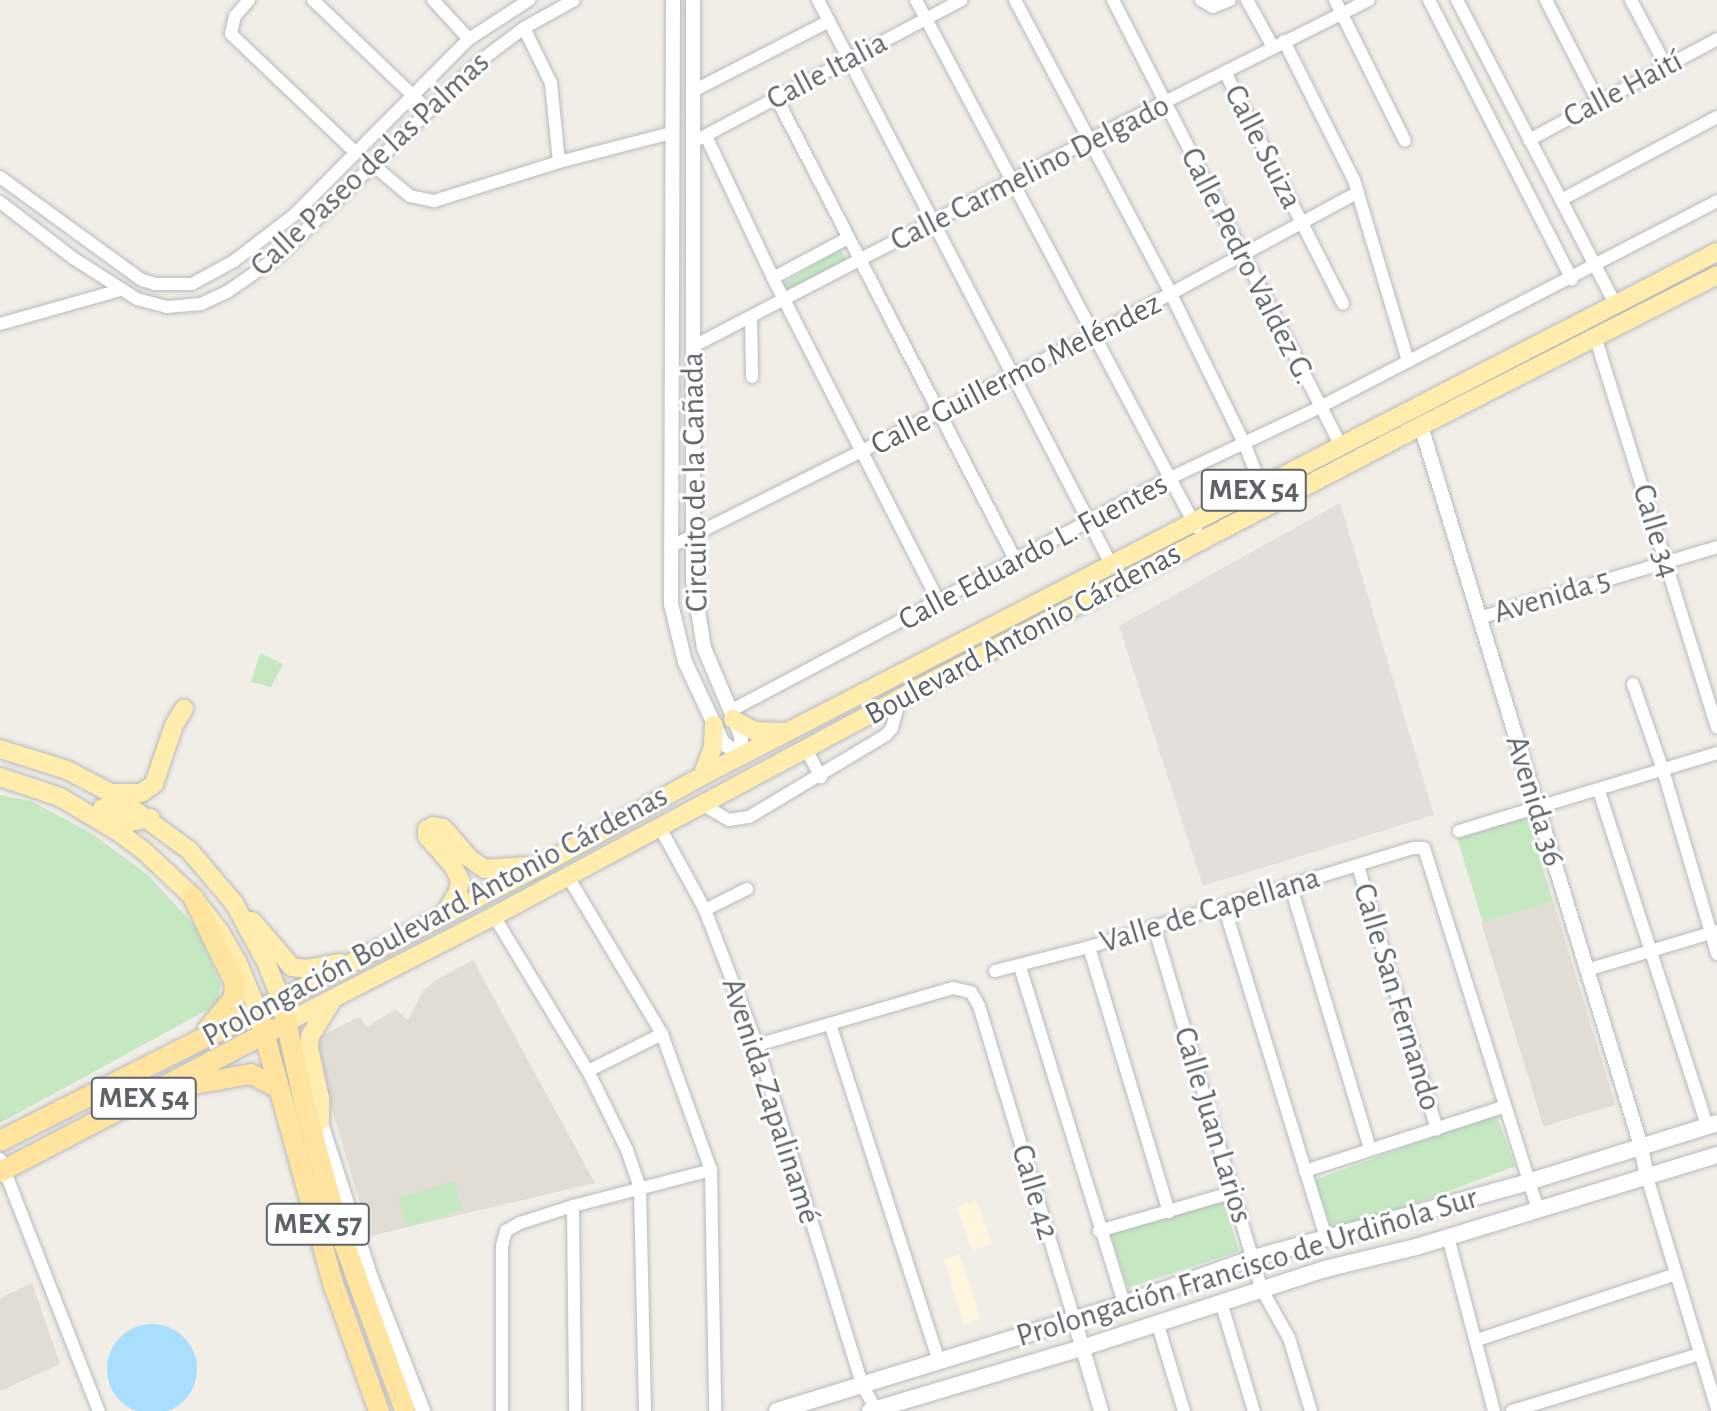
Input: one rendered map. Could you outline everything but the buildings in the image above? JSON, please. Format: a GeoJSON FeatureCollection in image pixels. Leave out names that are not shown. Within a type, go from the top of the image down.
{"type":"FeatureCollection","features":[{"type":"Feature","properties":{"kind":"highway"},"geometry":{"type":"LineString","coordinates":[[187,891],[232,974],[236,991],[228,1007],[200,1038]]}},
{"type":"Feature","properties":{"kind":"highway","name":"Prolongación Boulevard Antonio Cárdenas"},"geometry":{"type":"LineString","coordinates":[[0,1141],[281,999]]}},
{"type":"Feature","properties":{"kind":"highway","name":"MEX 57"},"geometry":{"type":"LineString","coordinates":[[281,999],[305,1106],[337,1224],[405,1411]]}},
{"type":"Feature","properties":{"kind":"highway","name":"MEX 57"},"geometry":{"type":"LineString","coordinates":[[258,1011],[334,1286],[379,1411]]}},
{"type":"Feature","properties":{"kind":"highway","name":"Prolongación Boulevard Antonio Cárdenas"},"geometry":{"type":"LineString","coordinates":[[2,1167],[159,1090],[287,1022]]}},
{"type":"Feature","properties":{"kind":"highway"},"geometry":{"type":"LineString","coordinates":[[159,1090],[241,1074],[260,1076],[278,1088]]}},
{"type":"Feature","properties":{"kind":"highway"},"geometry":{"type":"LineString","coordinates":[[325,1247],[336,1260],[389,1411]]}},
{"type":"Feature","properties":{"kind":"main road","name":"Boulevard Antonio Cárdenas"},"geometry":{"type":"LineString","coordinates":[[741,756],[1717,252]]}},
{"type":"Feature","properties":{"kind":"main road","name":"Boulevard Antonio Cárdenas"},"geometry":{"type":"LineString","coordinates":[[708,801],[1421,426],[1717,275]]}},
{"type":"Feature","properties":{"kind":"main road"},"geometry":{"type":"LineString","coordinates":[[111,793],[141,793],[154,784],[174,725],[184,709]]}},
{"type":"Feature","properties":{"kind":"main road"},"geometry":{"type":"LineString","coordinates":[[732,715],[761,732],[793,731]]}},
{"type":"Feature","properties":{"kind":"main road"},"geometry":{"type":"LineString","coordinates":[[702,776],[713,748],[714,725]]}},
{"type":"Feature","properties":{"kind":"main road"},"geometry":{"type":"LineString","coordinates":[[664,824],[678,808],[734,772],[741,756],[762,760],[802,741],[811,746]]}},
{"type":"Feature","properties":{"kind":"main road"},"geometry":{"type":"LineString","coordinates":[[0,749],[67,770],[151,818],[189,850],[292,967],[320,967],[370,956]]}},
{"type":"Feature","properties":{"kind":"main road","name":"Prolongación Boulevard Antonio Cárdenas"},"geometry":{"type":"LineString","coordinates":[[281,999],[370,956],[741,756]]}},
{"type":"Feature","properties":{"kind":"main road"},"geometry":{"type":"LineString","coordinates":[[0,777],[70,792],[130,822],[151,818]]}},
{"type":"Feature","properties":{"kind":"main road"},"geometry":{"type":"LineString","coordinates":[[41,788],[120,833],[187,891]]}},
{"type":"Feature","properties":{"kind":"main road","name":"Prolongación Boulevard Antonio Cárdenas"},"geometry":{"type":"LineString","coordinates":[[287,1022],[708,801]]}},
{"type":"Feature","properties":{"kind":"main road"},"geometry":{"type":"LineString","coordinates":[[151,818],[157,849],[237,961],[258,1011]]}},
{"type":"Feature","properties":{"kind":"main road"},"geometry":{"type":"LineString","coordinates":[[443,916],[458,892],[460,880],[453,866],[427,836],[430,827],[443,828],[469,858],[485,869],[538,867]]}},
{"type":"Feature","properties":{"kind":"main road"},"geometry":{"type":"LineString","coordinates":[[460,933],[486,894],[527,897]]}},
{"type":"Feature","properties":{"kind":"main road"},"geometry":{"type":"LineString","coordinates":[[234,903],[266,962],[281,999]]}},
{"type":"Feature","properties":{"kind":"main road"},"geometry":{"type":"LineString","coordinates":[[320,1121],[319,1088],[310,1036],[334,998]]}},
{"type":"Feature","properties":{"kind":"main road","name":"Prolongación Francisco de Urdiñola Sur"},"geometry":{"type":"LineString","coordinates":[[777,1411],[1124,1304],[1253,1258],[1528,1182],[1712,1125]]}},
{"type":"Feature","properties":{"kind":"main road","name":"Prolongación Francisco de Urdiñola Sur"},"geometry":{"type":"LineString","coordinates":[[874,1410],[1082,1348],[1261,1288],[1448,1237],[1717,1155]]}},
{"type":"Feature","properties":{"kind":"street"},"geometry":{"type":"LineString","coordinates":[[249,0],[235,16],[231,34],[238,44],[355,152]]}},
{"type":"Feature","properties":{"kind":"street"},"geometry":{"type":"LineString","coordinates":[[313,0],[428,110]]}},
{"type":"Feature","properties":{"kind":"street"},"geometry":{"type":"LineString","coordinates":[[433,0],[469,39]]}},
{"type":"Feature","properties":{"kind":"street","name":"Calle Paseo de las Palmas"},"geometry":{"type":"LineString","coordinates":[[0,177],[142,280],[155,284],[192,284],[234,261],[294,215],[469,39],[529,0]]}},
{"type":"Feature","properties":{"kind":"street","name":"Calle Paseo de las Palmas"},"geometry":{"type":"LineString","coordinates":[[0,202],[120,290],[167,307],[201,304],[227,292],[279,256],[480,61],[524,28],[574,0]]}},
{"type":"Feature","properties":{"kind":"street","name":"Circuito de la Cañada"},"geometry":{"type":"LineString","coordinates":[[673,0],[671,604],[679,645],[714,725],[723,743],[741,756]]}},
{"type":"Feature","properties":{"kind":"street","name":"Circuito de la Cañada"},"geometry":{"type":"LineString","coordinates":[[693,0],[693,91],[700,139],[692,347],[691,537],[700,632],[741,735],[741,756]]}},
{"type":"Feature","properties":{"kind":"street"},"geometry":{"type":"LineString","coordinates":[[818,0],[1111,564]]}},
{"type":"Feature","properties":{"kind":"street"},"geometry":{"type":"LineString","coordinates":[[916,0],[1203,540]]}},
{"type":"Feature","properties":{"kind":"street","name":"Calle Italia"},"geometry":{"type":"LineString","coordinates":[[700,139],[961,0]]}},
{"type":"Feature","properties":{"kind":"street"},"geometry":{"type":"LineString","coordinates":[[1015,0],[1087,141],[1171,294],[1245,445],[1269,506]]}},
{"type":"Feature","properties":{"kind":"street","name":"Calle Pedro Valdez G."},"geometry":{"type":"LineString","coordinates":[[1113,0],[1341,446]]}},
{"type":"Feature","properties":{"kind":"street"},"geometry":{"type":"LineString","coordinates":[[1201,0],[1213,7],[1230,0]]}},
{"type":"Feature","properties":{"kind":"street"},"geometry":{"type":"LineString","coordinates":[[1247,0],[1278,44],[1358,192],[1408,361]]}},
{"type":"Feature","properties":{"kind":"street"},"geometry":{"type":"LineString","coordinates":[[1335,0],[1405,141]]}},
{"type":"Feature","properties":{"kind":"street","name":"Calle Carmelino Delgado"},"geometry":{"type":"LineString","coordinates":[[692,347],[1087,141],[1369,0]]}},
{"type":"Feature","properties":{"kind":"street"},"geometry":{"type":"LineString","coordinates":[[1429,0],[1572,279]]}},
{"type":"Feature","properties":{"kind":"street"},"geometry":{"type":"LineString","coordinates":[[1457,0],[1616,305]]}},
{"type":"Feature","properties":{"kind":"street"},"geometry":{"type":"LineString","coordinates":[[1546,0],[1598,101]]}},
{"type":"Feature","properties":{"kind":"street"},"geometry":{"type":"LineString","coordinates":[[1631,0],[1666,66]]}},
{"type":"Feature","properties":{"kind":"street"},"geometry":{"type":"LineString","coordinates":[[693,91],[829,21]]}},
{"type":"Feature","properties":{"kind":"street"},"geometry":{"type":"LineString","coordinates":[[524,28],[551,83],[559,162]]}},
{"type":"Feature","properties":{"kind":"street","name":"Calle Haití"},"geometry":{"type":"LineString","coordinates":[[1529,140],[1717,39]]}},
{"type":"Feature","properties":{"kind":"street","name":"Calle Suiza"},"geometry":{"type":"LineString","coordinates":[[1225,72],[1343,304]]}},
{"type":"Feature","properties":{"kind":"street"},"geometry":{"type":"LineString","coordinates":[[777,99],[1016,561]]}},
{"type":"Feature","properties":{"kind":"street"},"geometry":{"type":"LineString","coordinates":[[1561,200],[1717,117]]}},
{"type":"Feature","properties":{"kind":"street"},"geometry":{"type":"LineString","coordinates":[[373,165],[401,190],[420,201],[434,201],[559,162],[671,133]]}},
{"type":"Feature","properties":{"kind":"street"},"geometry":{"type":"LineString","coordinates":[[700,139],[939,602]]}},
{"type":"Feature","properties":{"kind":"street","name":"Calle Guillermo Meléndez"},"geometry":{"type":"LineString","coordinates":[[670,547],[1014,377],[1358,192]]}},
{"type":"Feature","properties":{"kind":"street"},"geometry":{"type":"LineString","coordinates":[[1594,267],[1717,201]]}},
{"type":"Feature","properties":{"kind":"street"},"geometry":{"type":"LineString","coordinates":[[773,278],[848,238]]}},
{"type":"Feature","properties":{"kind":"street","name":"Calle Eduardo L. Fuentes"},"geometry":{"type":"LineString","coordinates":[[732,715],[1168,479],[1245,445],[1594,267]]}},
{"type":"Feature","properties":{"kind":"street"},"geometry":{"type":"LineString","coordinates":[[192,284],[201,304]]}},
{"type":"Feature","properties":{"kind":"street"},"geometry":{"type":"LineString","coordinates":[[0,324],[120,290]]}},
{"type":"Feature","properties":{"kind":"street"},"geometry":{"type":"LineString","coordinates":[[751,317],[752,377]]}},
{"type":"Feature","properties":{"kind":"street","name":"Calle 34"},"geometry":{"type":"LineString","coordinates":[[1595,336],[1717,727]]}},
{"type":"Feature","properties":{"kind":"street","name":"Avenida 36"},"geometry":{"type":"LineString","coordinates":[[1421,426],[1641,1146],[1647,1177]]}},
{"type":"Feature","properties":{"kind":"street","name":"Avenida 5"},"geometry":{"type":"LineString","coordinates":[[1479,618],[1717,547]]}},
{"type":"Feature","properties":{"kind":"street"},"geometry":{"type":"LineString","coordinates":[[1633,684],[1663,770],[1717,954]]}},
{"type":"Feature","properties":{"kind":"street"},"geometry":{"type":"LineString","coordinates":[[708,801],[718,816],[737,820],[821,777],[886,735],[892,728],[900,698]]}},
{"type":"Feature","properties":{"kind":"street"},"geometry":{"type":"LineString","coordinates":[[811,746],[821,777]]}},
{"type":"Feature","properties":{"kind":"street"},"geometry":{"type":"LineString","coordinates":[[1459,831],[1717,753]]}},
{"type":"Feature","properties":{"kind":"street"},"geometry":{"type":"LineString","coordinates":[[1599,791],[1649,952],[1712,1125]]}},
{"type":"Feature","properties":{"kind":"street","name":"Avenida Zapalinamé"},"geometry":{"type":"LineString","coordinates":[[664,824],[705,910],[757,1045],[862,1385],[874,1410]]}},
{"type":"Feature","properties":{"kind":"street","name":"Valle de Capellana"},"geometry":{"type":"LineString","coordinates":[[995,971],[1020,967],[1424,848],[1503,1107]]}},
{"type":"Feature","properties":{"kind":"street","name":"Calle San Fernando"},"geometry":{"type":"LineString","coordinates":[[1358,866],[1437,1129]]}},
{"type":"Feature","properties":{"kind":"street"},"geometry":{"type":"LineString","coordinates":[[567,875],[662,1034],[711,1170],[715,1411]]}},
{"type":"Feature","properties":{"kind":"street"},"geometry":{"type":"LineString","coordinates":[[1291,887],[1370,1149]]}},
{"type":"Feature","properties":{"kind":"street"},"geometry":{"type":"LineString","coordinates":[[705,910],[747,889]]}},
{"type":"Feature","properties":{"kind":"street"},"geometry":{"type":"LineString","coordinates":[[1224,906],[1327,1240]]}},
{"type":"Feature","properties":{"kind":"street"},"geometry":{"type":"LineString","coordinates":[[494,916],[588,1071],[627,1150],[640,1188],[645,1411]]}},
{"type":"Feature","properties":{"kind":"street","name":"Calle Juan Larios"},"geometry":{"type":"LineString","coordinates":[[1154,926],[1261,1288],[1289,1338],[1311,1411]]}},
{"type":"Feature","properties":{"kind":"street"},"geometry":{"type":"LineString","coordinates":[[1587,970],[1713,932]]}},
{"type":"Feature","properties":{"kind":"street"},"geometry":{"type":"LineString","coordinates":[[1089,947],[1169,1212]]}},
{"type":"Feature","properties":{"kind":"street"},"geometry":{"type":"LineString","coordinates":[[1020,967],[1124,1304]]}},
{"type":"Feature","properties":{"kind":"street","name":"Calle 42"},"geometry":{"type":"LineString","coordinates":[[830,1024],[953,988],[966,989],[979,1006],[1101,1411]]}},
{"type":"Feature","properties":{"kind":"street"},"geometry":{"type":"LineString","coordinates":[[757,1045],[830,1024],[939,1361]]}},
{"type":"Feature","properties":{"kind":"street"},"geometry":{"type":"LineString","coordinates":[[588,1071],[662,1034]]}},
{"type":"Feature","properties":{"kind":"street"},"geometry":{"type":"LineString","coordinates":[[294,1048],[371,1278],[423,1411]]}},
{"type":"Feature","properties":{"kind":"street"},"geometry":{"type":"LineString","coordinates":[[1305,1171],[1503,1107],[1538,1210]]}},
{"type":"Feature","properties":{"kind":"street"},"geometry":{"type":"LineString","coordinates":[[2,1167],[99,1411]]}},
{"type":"Feature","properties":{"kind":"street"},"geometry":{"type":"LineString","coordinates":[[502,1411],[502,1246],[506,1231],[520,1223],[573,1206],[711,1170]]}},
{"type":"Feature","properties":{"kind":"street"},"geometry":{"type":"LineString","coordinates":[[1647,1177],[1717,1409]]}},
{"type":"Feature","properties":{"kind":"street"},"geometry":{"type":"LineString","coordinates":[[1099,1231],[1234,1192]]}},
{"type":"Feature","properties":{"kind":"street"},"geometry":{"type":"LineString","coordinates":[[573,1206],[575,1411]]}},
{"type":"Feature","properties":{"kind":"street"},"geometry":{"type":"LineString","coordinates":[[1448,1237],[1494,1411]]}},
{"type":"Feature","properties":{"kind":"street"},"geometry":{"type":"LineString","coordinates":[[1477,1340],[1676,1274]]}},
{"type":"Feature","properties":{"kind":"street"},"geometry":{"type":"LineString","coordinates":[[1221,1302],[1251,1410]]}},
{"type":"Feature","properties":{"kind":"street"},"geometry":{"type":"LineString","coordinates":[[1157,1322],[1184,1411]]}},
{"type":"Feature","properties":{"kind":"street"},"geometry":{"type":"LineString","coordinates":[[1512,1411],[1700,1354]]}},
{"type":"Feature","properties":{"kind":"shaded area"},"geometry":{"type":"Polygon","coordinates":[[[1340,503],[1434,815],[1203,886],[1119,626],[1340,503]]]}},
{"type":"Feature","properties":{"kind":"shaded area"},"geometry":{"type":"Polygon","coordinates":[[[1553,901],[1615,1105],[1544,1127],[1481,923],[1553,901]]]}},
{"type":"Feature","properties":{"kind":"shaded area"},"geometry":{"type":"Polygon","coordinates":[[[473,960],[595,1183],[370,1236],[311,1040],[360,1017],[367,1027],[395,1009],[408,1020],[423,991],[436,980],[473,960]]]}},
{"type":"Feature","properties":{"kind":"shaded area"},"geometry":{"type":"Polygon","coordinates":[[[977,1200],[992,1243],[972,1250],[957,1207],[977,1200]]]}},
{"type":"Feature","properties":{"kind":"shaded area"},"geometry":{"type":"Polygon","coordinates":[[[960,1254],[980,1319],[964,1324],[944,1259],[960,1254]]]}},
{"type":"Feature","properties":{"kind":"shaded area"},"geometry":{"type":"Polygon","coordinates":[[[32,1283],[60,1364],[0,1391],[0,1298],[32,1283]]]}},
{"type":"Feature","properties":{"kind":"green space"},"geometry":{"type":"Polygon","coordinates":[[[840,249],[846,259],[789,294],[783,284],[840,249]]]}},
{"type":"Feature","properties":{"kind":"green space"},"geometry":{"type":"Polygon","coordinates":[[[260,653],[283,664],[271,687],[251,682],[260,653]]]}},
{"type":"Feature","properties":{"kind":"green space"},"geometry":{"type":"Polygon","coordinates":[[[0,795],[31,801],[91,833],[147,874],[195,926],[221,984],[218,1004],[0,1123],[0,795]]]}},
{"type":"Feature","properties":{"kind":"green space"},"geometry":{"type":"Polygon","coordinates":[[[1527,817],[1553,901],[1483,922],[1457,838],[1527,817]]]}},
{"type":"Feature","properties":{"kind":"green space"},"geometry":{"type":"Polygon","coordinates":[[[1496,1114],[1515,1167],[1334,1233],[1315,1180],[1496,1114]]]}},
{"type":"Feature","properties":{"kind":"green space"},"geometry":{"type":"Polygon","coordinates":[[[454,1181],[463,1210],[406,1227],[398,1198],[454,1181]]]}},
{"type":"Feature","properties":{"kind":"green space"},"geometry":{"type":"Polygon","coordinates":[[[1222,1198],[1239,1251],[1128,1287],[1111,1234],[1222,1198]]]}},
{"type":"Feature","properties":{"kind":"water"},"geometry":{"type":"Polygon","coordinates":[[[152,1324],[169,1328],[184,1337],[193,1352],[197,1369],[193,1386],[184,1401],[169,1410],[152,1414],[135,1410],[120,1401],[111,1386],[107,1369],[111,1352],[120,1337],[135,1328],[152,1324]]]}}]}
